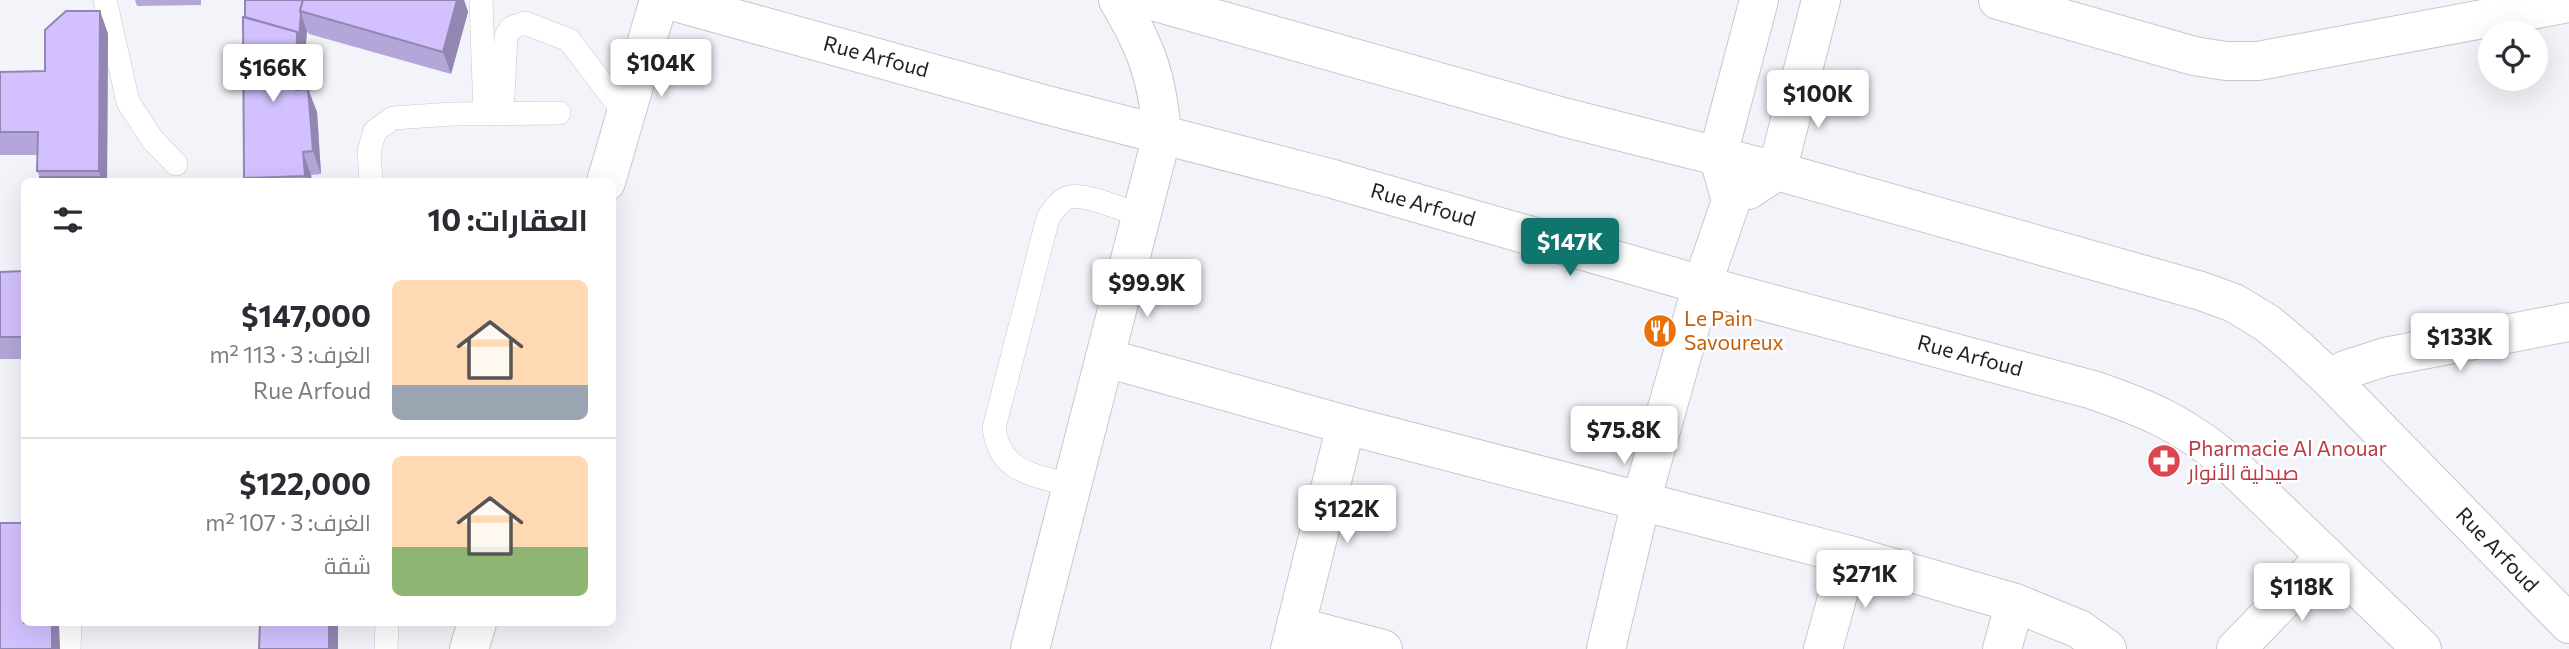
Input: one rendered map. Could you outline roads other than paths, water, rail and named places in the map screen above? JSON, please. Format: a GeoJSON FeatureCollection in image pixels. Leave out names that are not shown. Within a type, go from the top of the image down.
{"type":"FeatureCollection","features":[{"type":"Feature","properties":{"kind":"street"},"geometry":{"type":"LineString","coordinates":[[607,178],[659,0]]}},
{"type":"Feature","properties":{"kind":"street","name":"Rue Arfoud"},"geometry":{"type":"LineString","coordinates":[[668,0],[1333,179],[1702,285],[2093,390],[2168,419],[2197,437],[2226,460],[2422,649]]}},
{"type":"Feature","properties":{"kind":"street"},"geometry":{"type":"LineString","coordinates":[[1030,649],[1162,135],[1159,94],[1146,52],[1118,0]]}},
{"type":"Feature","properties":{"kind":"street","name":"Rue Arfoud"},"geometry":{"type":"LineString","coordinates":[[1149,0],[1563,117],[1777,170],[2187,287],[2234,303],[2267,323],[2331,380],[2569,624]]}},
{"type":"Feature","properties":{"kind":"street"},"geometry":{"type":"LineString","coordinates":[[1606,649],[1642,501],[1702,285],[1731,201],[1718,155],[1759,0]]}},
{"type":"Feature","properties":{"kind":"street"},"geometry":{"type":"LineString","coordinates":[[1731,201],[1777,170],[1821,0]]}},
{"type":"Feature","properties":{"kind":"street"},"geometry":{"type":"LineString","coordinates":[[1998,0],[2194,56],[2227,61],[2258,61],[2569,4]]}},
{"type":"Feature","properties":{"kind":"street"},"geometry":{"type":"LineString","coordinates":[[2331,380],[2345,370],[2385,357],[2565,327]]}},
{"type":"Feature","properties":{"kind":"street"},"geometry":{"type":"LineString","coordinates":[[1106,358],[1346,425],[1849,555],[2015,603],[2078,629],[2107,649]]}},
{"type":"Feature","properties":{"kind":"street"},"geometry":{"type":"LineString","coordinates":[[1346,425],[1293,638],[1383,649]]}},
{"type":"Feature","properties":{"kind":"street"},"geometry":{"type":"LineString","coordinates":[[1823,649],[1849,555]]}},
{"type":"Feature","properties":{"kind":"street"},"geometry":{"type":"LineString","coordinates":[[2236,649],[2326,556]]}},
{"type":"Feature","properties":{"kind":"street"},"geometry":{"type":"LineString","coordinates":[[2003,649],[2015,603]]}},
{"type":"Feature","properties":{"kind":"street"},"geometry":{"type":"LineString","coordinates":[[469,649],[476,626]]}},
{"type":"Feature","properties":{"kind":"lane"},"geometry":{"type":"LineString","coordinates":[[105,0],[128,102],[152,139],[176,164]]}},
{"type":"Feature","properties":{"kind":"lane"},"geometry":{"type":"LineString","coordinates":[[481,0],[494,114]]}},
{"type":"Feature","properties":{"kind":"lane"},"geometry":{"type":"LineString","coordinates":[[494,114],[506,36],[511,28],[525,23],[569,40],[626,115]]}},
{"type":"Feature","properties":{"kind":"lane"},"geometry":{"type":"LineString","coordinates":[[371,178],[369,151],[375,131],[393,118],[559,113]]}},
{"type":"Feature","properties":{"kind":"lane"},"geometry":{"type":"LineString","coordinates":[[1073,486],[1022,470],[1007,462],[996,446],[994,428],[997,415],[1048,218],[1053,211],[1068,197],[1082,196],[1142,216]]}},
{"type":"Feature","properties":{"kind":"lane"},"geometry":{"type":"LineString","coordinates":[[69,649],[70,626]]}},
{"type":"Feature","properties":{"kind":"lane"},"geometry":{"type":"LineString","coordinates":[[386,649],[387,626]]}},
{"type":"Feature","properties":{"kind":"place","name":"Le Pain Savoureux"},"geometry":{"type":"Point","coordinates":[1660,331]}},
{"type":"Feature","properties":{"kind":"place","name":"Pharmacie Al Anouar صيدلية الأنوار"},"geometry":{"type":"Point","coordinates":[2164,461]}}]}
